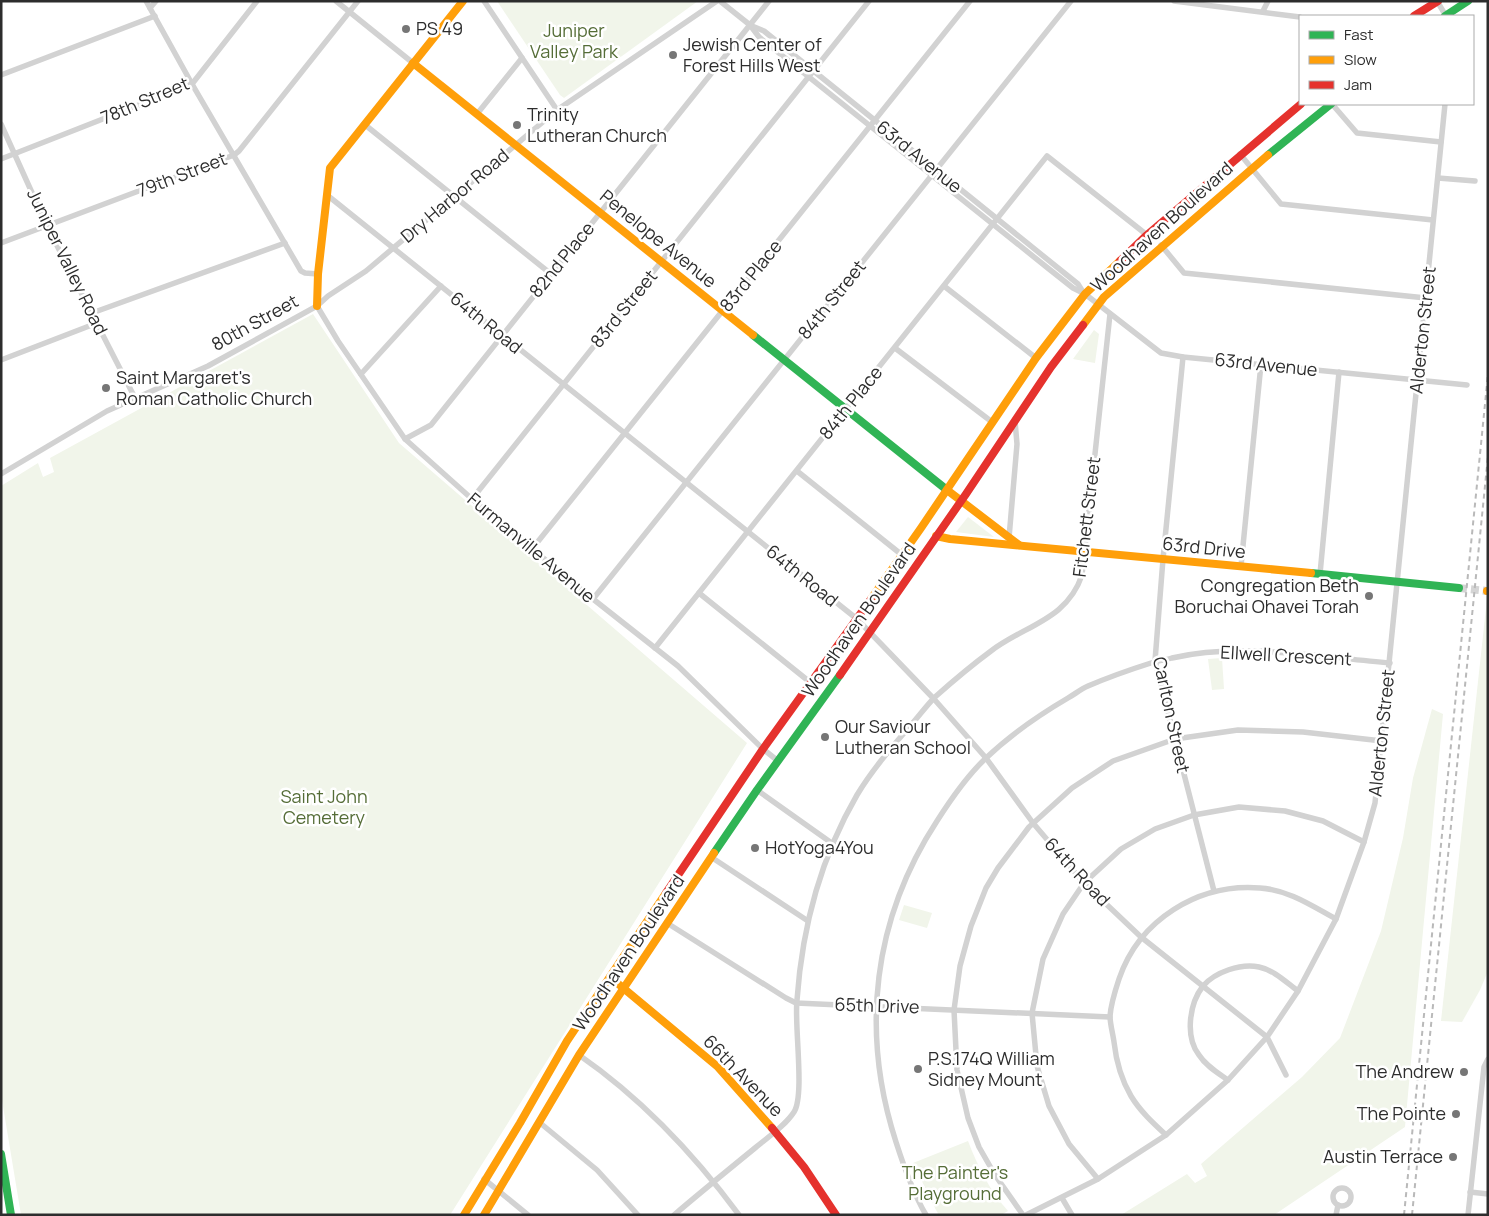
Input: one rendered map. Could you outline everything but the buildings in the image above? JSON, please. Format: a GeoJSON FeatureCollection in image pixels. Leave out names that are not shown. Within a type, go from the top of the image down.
{"type":"FeatureCollection","features":[{"type":"Feature","properties":{"kind":"main road","name":"80th Street"},"geometry":{"type":"LineString","coordinates":[[317,306],[318,274],[330,168],[463,1]]}},
{"type":"Feature","properties":{"kind":"main road"},"geometry":{"type":"LineString","coordinates":[[1447,15],[1468,1]]}},
{"type":"Feature","properties":{"kind":"main road"},"geometry":{"type":"LineString","coordinates":[[1416,15],[1438,3]]}},
{"type":"Feature","properties":{"kind":"main road","name":"Penelope Avenue"},"geometry":{"type":"LineString","coordinates":[[413,63],[961,501]]}},
{"type":"Feature","properties":{"kind":"main road","name":"Woodhaven Boulevard"},"geometry":{"type":"LineString","coordinates":[[464,1215],[568,1041],[696,847],[763,749],[948,489],[1036,358],[1084,294],[1147,234],[1300,105]]}},
{"type":"Feature","properties":{"kind":"main road","name":"Woodhaven Boulevard"},"geometry":{"type":"LineString","coordinates":[[484,1215],[518,1155],[623,987],[757,790],[870,633],[1051,367],[1104,296],[1252,168],[1330,105]]}},
{"type":"Feature","properties":{"kind":"main road","name":"63rd Drive"},"geometry":{"type":"LineString","coordinates":[[961,501],[1019,545],[1458,588]]}},
{"type":"Feature","properties":{"kind":"main road"},"geometry":{"type":"LineString","coordinates":[[936,536],[950,540],[1019,545]]}},
{"type":"Feature","properties":{"kind":"main road","name":"66th Avenue"},"geometry":{"type":"LineString","coordinates":[[610,977],[718,1067],[775,1131],[804,1168],[836,1215]]}},
{"type":"Feature","properties":{"kind":"main road"},"geometry":{"type":"LineString","coordinates":[[1,1154],[11,1215]]}},
{"type":"Feature","properties":{"kind":"street"},"geometry":{"type":"LineString","coordinates":[[146,1],[301,271],[318,274]]}},
{"type":"Feature","properties":{"kind":"street"},"geometry":{"type":"LineString","coordinates":[[150,8],[156,1]]}},
{"type":"Feature","properties":{"kind":"street","name":"78th Street"},"geometry":{"type":"LineString","coordinates":[[1,159],[192,84],[257,1]]}},
{"type":"Feature","properties":{"kind":"street","name":"Penelope Avenue"},"geometry":{"type":"LineString","coordinates":[[336,1],[413,63]]}},
{"type":"Feature","properties":{"kind":"street","name":"79th Street"},"geometry":{"type":"LineString","coordinates":[[1,243],[234,155],[358,1]]}},
{"type":"Feature","properties":{"kind":"street"},"geometry":{"type":"LineString","coordinates":[[484,1],[557,110]]}},
{"type":"Feature","properties":{"kind":"street","name":"63rd Avenue"},"geometry":{"type":"LineString","coordinates":[[719,1],[750,25],[764,31],[814,71],[873,124]]}},
{"type":"Feature","properties":{"kind":"street","name":"Dry Harbor Road"},"geometry":{"type":"LineString","coordinates":[[317,306],[328,296],[366,271],[557,110],[719,1]]}},
{"type":"Feature","properties":{"kind":"street","name":"82nd Place"},"geometry":{"type":"LineString","coordinates":[[405,439],[431,425],[768,1]]}},
{"type":"Feature","properties":{"kind":"street","name":"83rd Street"},"geometry":{"type":"LineString","coordinates":[[472,499],[869,1]]}},
{"type":"Feature","properties":{"kind":"street","name":"83rd Place"},"geometry":{"type":"LineString","coordinates":[[532,549],[970,1]]}},
{"type":"Feature","properties":{"kind":"street","name":"84th Street"},"geometry":{"type":"LineString","coordinates":[[593,599],[1072,1]]}},
{"type":"Feature","properties":{"kind":"street"},"geometry":{"type":"LineString","coordinates":[[1174,1],[1299,17]]}},
{"type":"Feature","properties":{"kind":"street"},"geometry":{"type":"LineString","coordinates":[[1263,11],[1268,1]]}},
{"type":"Feature","properties":{"kind":"street"},"geometry":{"type":"LineString","coordinates":[[1438,3],[1444,15]]}},
{"type":"Feature","properties":{"kind":"street"},"geometry":{"type":"LineString","coordinates":[[1,74],[155,16]]}},
{"type":"Feature","properties":{"kind":"street","name":"63rd Avenue"},"geometry":{"type":"LineString","coordinates":[[750,25],[759,37],[809,77],[873,124],[996,222],[1077,283],[1084,294],[1161,353],[1183,357],[1467,385]]}},
{"type":"Feature","properties":{"kind":"street"},"geometry":{"type":"LineString","coordinates":[[477,114],[522,58]]}},
{"type":"Feature","properties":{"kind":"street"},"geometry":{"type":"LineString","coordinates":[[1332,105],[1357,133],[1441,142]]}},
{"type":"Feature","properties":{"kind":"street","name":"Alderton Street"},"geometry":{"type":"LineString","coordinates":[[1024,1215],[1098,1179],[1166,1135],[1228,1080],[1266,1037],[1298,992],[1336,920],[1364,842],[1375,802],[1445,105]]}},
{"type":"Feature","properties":{"kind":"street","name":"Juniper Valley Road"},"geometry":{"type":"LineString","coordinates":[[1,124],[47,226],[135,398]]}},
{"type":"Feature","properties":{"kind":"street"},"geometry":{"type":"LineString","coordinates":[[364,124],[551,274]]}},
{"type":"Feature","properties":{"kind":"street"},"geometry":{"type":"LineString","coordinates":[[1240,154],[1281,204],[1434,220]]}},
{"type":"Feature","properties":{"kind":"street","name":"84th Place"},"geometry":{"type":"LineString","coordinates":[[655,648],[1047,156],[1147,234]]}},
{"type":"Feature","properties":{"kind":"street"},"geometry":{"type":"LineString","coordinates":[[1438,178],[1475,180]]}},
{"type":"Feature","properties":{"kind":"street","name":"64th Road"},"geometry":{"type":"LineString","coordinates":[[327,195],[856,619],[934,699],[986,758],[1032,823],[1084,883],[1141,936],[1266,1037],[1286,1074]]}},
{"type":"Feature","properties":{"kind":"street"},"geometry":{"type":"LineString","coordinates":[[92,313],[285,243]]}},
{"type":"Feature","properties":{"kind":"street"},"geometry":{"type":"LineString","coordinates":[[1161,246],[1184,273],[1426,298]]}},
{"type":"Feature","properties":{"kind":"street"},"geometry":{"type":"LineString","coordinates":[[361,374],[441,286]]}},
{"type":"Feature","properties":{"kind":"street"},"geometry":{"type":"LineString","coordinates":[[944,286],[1036,358]]}},
{"type":"Feature","properties":{"kind":"street","name":"Furmanville Avenue"},"geometry":{"type":"LineString","coordinates":[[317,306],[405,439],[532,549],[678,666],[763,749],[778,761]]}},
{"type":"Feature","properties":{"kind":"street","name":"80th Street"},"geometry":{"type":"LineString","coordinates":[[1,474],[107,411],[208,366],[317,306]]}},
{"type":"Feature","properties":{"kind":"street","name":"Fitchett Street"},"geometry":{"type":"LineString","coordinates":[[674,1215],[775,1131],[795,1111],[799,1092],[796,1003],[808,920],[821,874],[833,844],[863,787],[886,755],[934,699],[992,650],[1024,630],[1050,618],[1067,602],[1078,588],[1082,575],[1110,314]]}},
{"type":"Feature","properties":{"kind":"street"},"geometry":{"type":"LineString","coordinates":[[1,360],[96,323]]}},
{"type":"Feature","properties":{"kind":"street"},"geometry":{"type":"LineString","coordinates":[[895,348],[992,422]]}},
{"type":"Feature","properties":{"kind":"street","name":"Carlton Street"},"geometry":{"type":"LineString","coordinates":[[1183,357],[1155,661],[1214,891]]}},
{"type":"Feature","properties":{"kind":"street"},"geometry":{"type":"LineString","coordinates":[[1241,566],[1261,364]]}},
{"type":"Feature","properties":{"kind":"street"},"geometry":{"type":"LineString","coordinates":[[1320,574],[1339,372]]}},
{"type":"Feature","properties":{"kind":"street"},"geometry":{"type":"LineString","coordinates":[[1009,538],[1016,444],[1015,419]]}},
{"type":"Feature","properties":{"kind":"street"},"geometry":{"type":"LineString","coordinates":[[797,471],[902,555]]}},
{"type":"Feature","properties":{"kind":"street"},"geometry":{"type":"LineString","coordinates":[[698,594],[811,683]]}},
{"type":"Feature","properties":{"kind":"street","name":"Ellwell Crescent"},"geometry":{"type":"LineString","coordinates":[[926,1215],[904,1168],[887,1116],[877,1062],[875,1006],[879,965],[886,933],[899,891],[924,839],[955,792],[986,758],[1018,731],[1049,709],[1087,687],[1155,661],[1198,652],[1237,650],[1390,663]]}},
{"type":"Feature","properties":{"kind":"street"},"geometry":{"type":"LineString","coordinates":[[1024,1215],[980,1147],[968,1118],[958,1070],[954,1010],[960,966],[970,926],[986,888],[998,868],[1032,823],[1072,788],[1113,761],[1175,739],[1238,730],[1303,732],[1382,742]]}},
{"type":"Feature","properties":{"kind":"street"},"geometry":{"type":"LineString","coordinates":[[757,790],[833,844]]}},
{"type":"Feature","properties":{"kind":"street"},"geometry":{"type":"LineString","coordinates":[[1098,1179],[1069,1144],[1049,1106],[1037,1066],[1032,1013],[1043,959],[1063,914],[1084,883],[1121,849],[1155,829],[1194,815],[1239,808],[1285,810],[1323,821],[1364,842]]}},
{"type":"Feature","properties":{"kind":"street"},"geometry":{"type":"LineString","coordinates":[[711,857],[808,920]]}},
{"type":"Feature","properties":{"kind":"street"},"geometry":{"type":"LineString","coordinates":[[1166,1135],[1149,1119],[1131,1096],[1116,1061],[1110,1017],[1114,991],[1122,969],[1141,936],[1160,918],[1189,900],[1214,891],[1238,887],[1262,888],[1295,896],[1336,920]]}},
{"type":"Feature","properties":{"kind":"street","name":"65th Drive"},"geometry":{"type":"LineString","coordinates":[[667,923],[796,1003],[1110,1017]]}},
{"type":"Feature","properties":{"kind":"street"},"geometry":{"type":"LineString","coordinates":[[1228,1080],[1212,1069],[1198,1055],[1190,1034],[1192,1008],[1202,987],[1225,971],[1237,967],[1260,967],[1273,973],[1298,992]]}},
{"type":"Feature","properties":{"kind":"street"},"geometry":{"type":"LineString","coordinates":[[579,1055],[648,1110],[714,1181],[739,1215]]}},
{"type":"Feature","properties":{"kind":"street"},"geometry":{"type":"LineString","coordinates":[[1468,1215],[1484,1067],[1488,1059]]}},
{"type":"Feature","properties":{"kind":"street"},"geometry":{"type":"LineString","coordinates":[[539,1122],[597,1170],[638,1215]]}},
{"type":"Feature","properties":{"kind":"street"},"geometry":{"type":"LineString","coordinates":[[484,1180],[528,1215]]}},
{"type":"Feature","properties":{"kind":"street"},"geometry":{"type":"LineString","coordinates":[[1470,1192],[1488,1194]]}},
{"type":"Feature","properties":{"kind":"street"},"geometry":{"type":"LineString","coordinates":[[1062,1198],[1072,1215]]}},
{"type":"Feature","properties":{"kind":"street"},"geometry":{"type":"LineString","coordinates":[[1336,1214],[1338,1205]]}},
{"type":"Feature","properties":{"kind":"green space","name":"Juniper Valley Park"},"geometry":{"type":"Polygon","coordinates":[[[497,1],[698,1],[564,98],[560,95],[497,1]]]}},
{"type":"Feature","properties":{"kind":"green space","name":"Saint John Cemetery"},"geometry":{"type":"Polygon","coordinates":[[[313,314],[399,443],[747,743],[450,1215],[21,1215],[1,1094],[1,486],[38,463],[43,477],[54,472],[50,458],[313,314]]]}},
{"type":"Feature","properties":{"kind":"green space"},"geometry":{"type":"Polygon","coordinates":[[[1094,330],[1099,334],[1095,363],[1073,359],[1094,330]]]}},
{"type":"Feature","properties":{"kind":"green space"},"geometry":{"type":"Polygon","coordinates":[[[968,517],[994,537],[956,532],[968,517]]]}},
{"type":"Feature","properties":{"kind":"green space"},"geometry":{"type":"Polygon","coordinates":[[[1487,599],[1488,971],[1480,990],[1462,1022],[1441,1021],[1487,599]]]}},
{"type":"Feature","properties":{"kind":"green space"},"geometry":{"type":"Polygon","coordinates":[[[1222,658],[1224,689],[1212,690],[1208,659],[1222,658]]]}},
{"type":"Feature","properties":{"kind":"green space"},"geometry":{"type":"Polygon","coordinates":[[[1432,709],[1443,714],[1405,1127],[1274,1215],[1121,1215],[1187,1174],[1195,1183],[1207,1176],[1201,1164],[1302,1077],[1340,1038],[1381,931],[1403,838],[1413,778],[1432,709]]]}},
{"type":"Feature","properties":{"kind":"green space"},"geometry":{"type":"Polygon","coordinates":[[[904,905],[932,913],[927,928],[899,920],[904,905]]]}},
{"type":"Feature","properties":{"kind":"green space","name":"The Painter's Playground"},"geometry":{"type":"Polygon","coordinates":[[[968,1141],[985,1178],[1008,1211],[1001,1215],[939,1215],[913,1163],[968,1141]]]}},
{"type":"Feature","properties":{"kind":"tunnel"},"geometry":{"type":"LineString","coordinates":[[1459,588],[1487,591]]}},
{"type":"Feature","properties":{"kind":"railway"},"geometry":{"type":"LineString","coordinates":[[1404,1215],[1488,374]]}},
{"type":"Feature","properties":{"kind":"railway"},"geometry":{"type":"LineString","coordinates":[[1412,1215],[1488,456]]}},
{"type":"Feature","properties":{"kind":"traffic: fast"},"geometry":{"type":"LineString","coordinates":[[1447,15],[1468,1]]}},
{"type":"Feature","properties":{"kind":"traffic: fast"},"geometry":{"type":"LineString","coordinates":[[1268,155],[1330,105]]}},
{"type":"Feature","properties":{"kind":"traffic: fast"},"geometry":{"type":"LineString","coordinates":[[753,335],[947,490]]}},
{"type":"Feature","properties":{"kind":"traffic: fast"},"geometry":{"type":"LineString","coordinates":[[1311,573],[1459,588]]}},
{"type":"Feature","properties":{"kind":"traffic: fast"},"geometry":{"type":"LineString","coordinates":[[714,853],[840,675]]}},
{"type":"Feature","properties":{"kind":"traffic: fast"},"geometry":{"type":"LineString","coordinates":[[1,1154],[11,1215]]}},
{"type":"Feature","properties":{"kind":"traffic: slow"},"geometry":{"type":"LineString","coordinates":[[317,306],[318,274],[330,168],[463,1]]}},
{"type":"Feature","properties":{"kind":"traffic: slow"},"geometry":{"type":"LineString","coordinates":[[413,63],[753,335]]}},
{"type":"Feature","properties":{"kind":"traffic: slow"},"geometry":{"type":"LineString","coordinates":[[1083,325],[1104,297],[1268,155]]}},
{"type":"Feature","properties":{"kind":"traffic: slow"},"geometry":{"type":"LineString","coordinates":[[871,599],[1036,358],[1085,294],[1120,261]]}},
{"type":"Feature","properties":{"kind":"traffic: slow"},"geometry":{"type":"LineString","coordinates":[[947,490],[1019,545]]}},
{"type":"Feature","properties":{"kind":"traffic: slow"},"geometry":{"type":"LineString","coordinates":[[936,536],[950,539],[1311,573]]}},
{"type":"Feature","properties":{"kind":"traffic: slow"},"geometry":{"type":"LineString","coordinates":[[484,1215],[579,1055],[714,853]]}},
{"type":"Feature","properties":{"kind":"traffic: slow"},"geometry":{"type":"LineString","coordinates":[[464,1215],[567,1041],[666,893]]}},
{"type":"Feature","properties":{"kind":"traffic: slow"},"geometry":{"type":"LineString","coordinates":[[610,977],[718,1067],[772,1128]]}},
{"type":"Feature","properties":{"kind":"traffic: jam"},"geometry":{"type":"LineString","coordinates":[[1416,15],[1438,1]]}},
{"type":"Feature","properties":{"kind":"traffic: jam"},"geometry":{"type":"LineString","coordinates":[[1120,261],[1147,235],[1300,105]]}},
{"type":"Feature","properties":{"kind":"traffic: jam"},"geometry":{"type":"LineString","coordinates":[[840,675],[966,494],[1051,367],[1083,325]]}},
{"type":"Feature","properties":{"kind":"traffic: jam"},"geometry":{"type":"LineString","coordinates":[[666,893],[763,749],[871,599]]}},
{"type":"Feature","properties":{"kind":"traffic: jam"},"geometry":{"type":"LineString","coordinates":[[772,1128],[804,1167],[836,1215]]}},
{"type":"Feature","properties":{"kind":"place","name":"PS 49"},"geometry":{"type":"Point","coordinates":[406,29]}},
{"type":"Feature","properties":{"kind":"place","name":"Jewish Center of Forest Hills West"},"geometry":{"type":"Point","coordinates":[673,55]}},
{"type":"Feature","properties":{"kind":"place","name":"Trinity Lutheran Church"},"geometry":{"type":"Point","coordinates":[517,125]}},
{"type":"Feature","properties":{"kind":"place","name":"Saint Margaret's Roman Catholic Church"},"geometry":{"type":"Point","coordinates":[106,388]}},
{"type":"Feature","properties":{"kind":"place","name":"Congregation Beth Boruchai Ohavei Torah"},"geometry":{"type":"Point","coordinates":[1369,596]}},
{"type":"Feature","properties":{"kind":"place","name":"Our Saviour Lutheran School"},"geometry":{"type":"Point","coordinates":[825,737]}},
{"type":"Feature","properties":{"kind":"place","name":"HotYoga4You"},"geometry":{"type":"Point","coordinates":[755,848]}},
{"type":"Feature","properties":{"kind":"place","name":"P.S.174Q William Sidney Mount"},"geometry":{"type":"Point","coordinates":[918,1069]}},
{"type":"Feature","properties":{"kind":"place","name":"The Andrew"},"geometry":{"type":"Point","coordinates":[1464,1072]}},
{"type":"Feature","properties":{"kind":"place","name":"The Pointe"},"geometry":{"type":"Point","coordinates":[1456,1114]}},
{"type":"Feature","properties":{"kind":"place","name":"Austin Terrace"},"geometry":{"type":"Point","coordinates":[1453,1157]}}]}
